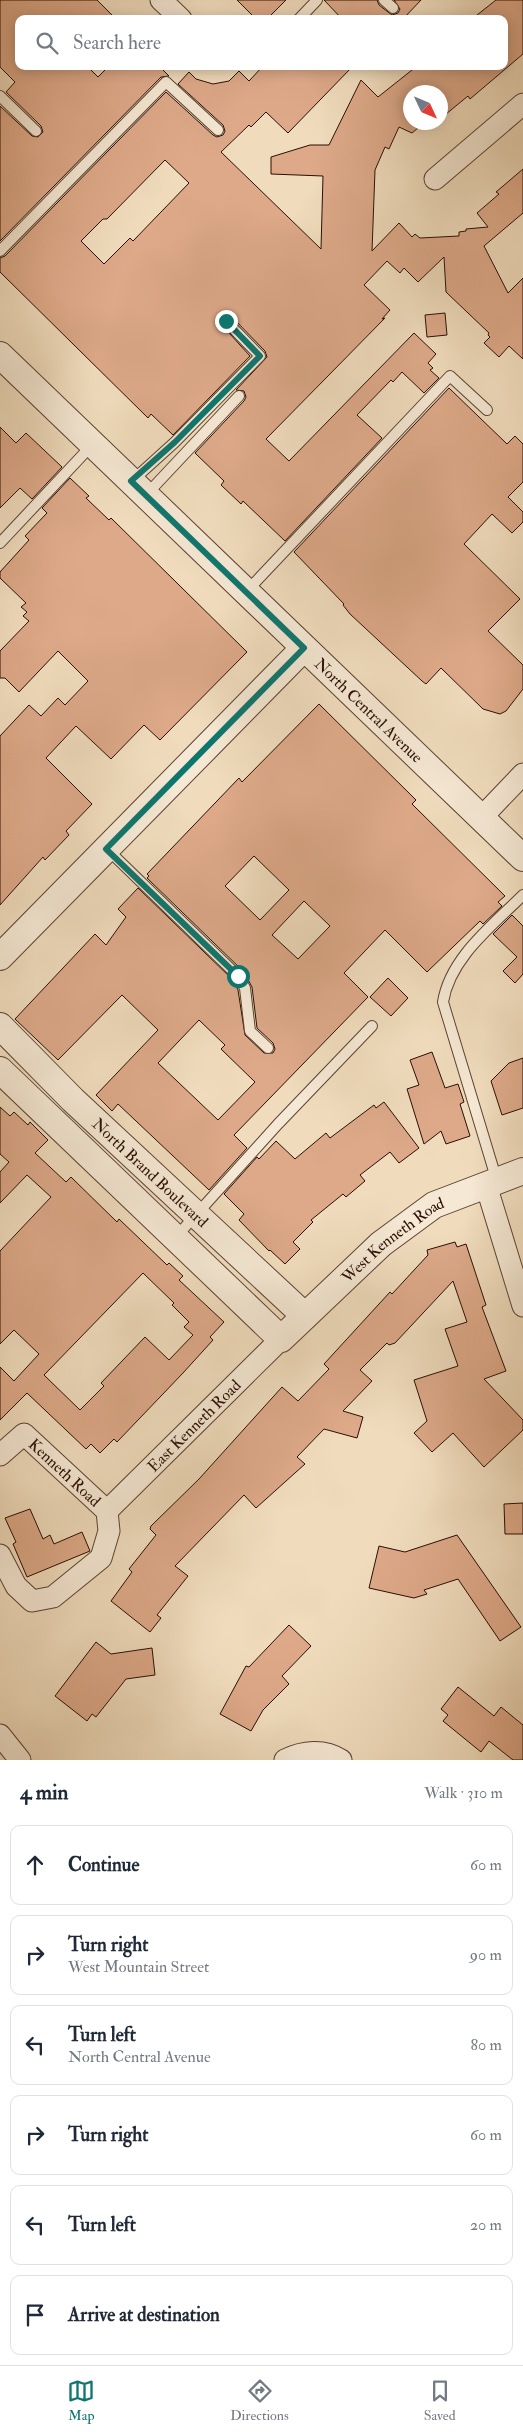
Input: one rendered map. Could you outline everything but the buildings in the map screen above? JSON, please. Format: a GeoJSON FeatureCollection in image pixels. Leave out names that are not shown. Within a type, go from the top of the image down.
{"type":"FeatureCollection","features":[{"type":"Feature","properties":{"kind":"street"},"geometry":{"type":"LineString","coordinates":[[162,0],[177,15]]}},
{"type":"Feature","properties":{"kind":"street"},"geometry":{"type":"LineString","coordinates":[[435,179],[523,104]]}},
{"type":"Feature","properties":{"kind":"street","name":"North Central Avenue"},"geometry":{"type":"LineString","coordinates":[[0,355],[523,858]]}},
{"type":"Feature","properties":{"kind":"street"},"geometry":{"type":"LineString","coordinates":[[0,957],[304,648]]}},
{"type":"Feature","properties":{"kind":"street"},"geometry":{"type":"LineString","coordinates":[[480,818],[523,774]]}},
{"type":"Feature","properties":{"kind":"street","name":"North Brand Boulevard"},"geometry":{"type":"LineString","coordinates":[[0,1026],[73,1100],[305,1316]]}},
{"type":"Feature","properties":{"kind":"street","name":"North Brand Boulevard"},"geometry":{"type":"LineString","coordinates":[[0,1070],[280,1339]]}},
{"type":"Feature","properties":{"kind":"street","name":"West Kenneth Road"},"geometry":{"type":"LineString","coordinates":[[280,1339],[381,1244],[434,1205],[523,1171]]}},
{"type":"Feature","properties":{"kind":"street"},"geometry":{"type":"LineString","coordinates":[[492,1183],[523,1306]]}},
{"type":"Feature","properties":{"kind":"street","name":"East Kenneth Road"},"geometry":{"type":"LineString","coordinates":[[107,1511],[280,1339]]}},
{"type":"Feature","properties":{"kind":"street","name":"Kenneth Road"},"geometry":{"type":"LineString","coordinates":[[0,1455],[24,1434],[107,1511]]}},
{"type":"Feature","properties":{"kind":"street"},"geometry":{"type":"LineString","coordinates":[[0,1556],[16,1586],[32,1601],[53,1597],[101,1558],[109,1531],[107,1511]]}},
{"type":"Feature","properties":{"kind":"street"},"geometry":{"type":"LineString","coordinates":[[0,1735],[20,1760]]}},
{"type":"Feature","properties":{"kind":"street"},"geometry":{"type":"LineString","coordinates":[[285,1760],[298,1754],[316,1752],[334,1756],[341,1760]]}},
{"type":"Feature","properties":{"kind":"lane"},"geometry":{"type":"LineString","coordinates":[[303,15],[317,0]]}},
{"type":"Feature","properties":{"kind":"lane"},"geometry":{"type":"LineString","coordinates":[[384,0],[393,8]]}},
{"type":"Feature","properties":{"kind":"lane"},"geometry":{"type":"LineString","coordinates":[[0,251],[166,82],[218,130]]}},
{"type":"Feature","properties":{"kind":"lane"},"geometry":{"type":"LineString","coordinates":[[0,96],[36,131]]}},
{"type":"Feature","properties":{"kind":"lane"},"geometry":{"type":"LineString","coordinates":[[138,488],[175,442],[260,356],[226,321]]}},
{"type":"Feature","properties":{"kind":"lane"},"geometry":{"type":"LineString","coordinates":[[246,592],[450,376],[487,410]]}},
{"type":"Feature","properties":{"kind":"lane"},"geometry":{"type":"LineString","coordinates":[[138,488],[240,396]]}},
{"type":"Feature","properties":{"kind":"lane"},"geometry":{"type":"LineString","coordinates":[[0,543],[93,444]]}},
{"type":"Feature","properties":{"kind":"lane"},"geometry":{"type":"LineString","coordinates":[[106,849],[238,976],[246,988],[250,1031],[268,1048]]}},
{"type":"Feature","properties":{"kind":"lane"},"geometry":{"type":"LineString","coordinates":[[492,1183],[443,1002],[446,984],[468,951],[523,895]]}},
{"type":"Feature","properties":{"kind":"lane"},"geometry":{"type":"LineString","coordinates":[[175,1238],[278,1124],[372,1026]]}},
{"type":"Feature","properties":{"kind":"route"},"geometry":{"type":"LineString","coordinates":[[226,321],[260,356],[175,442],[131,481],[304,648],[106,849],[225,961],[238,976]]}}]}
